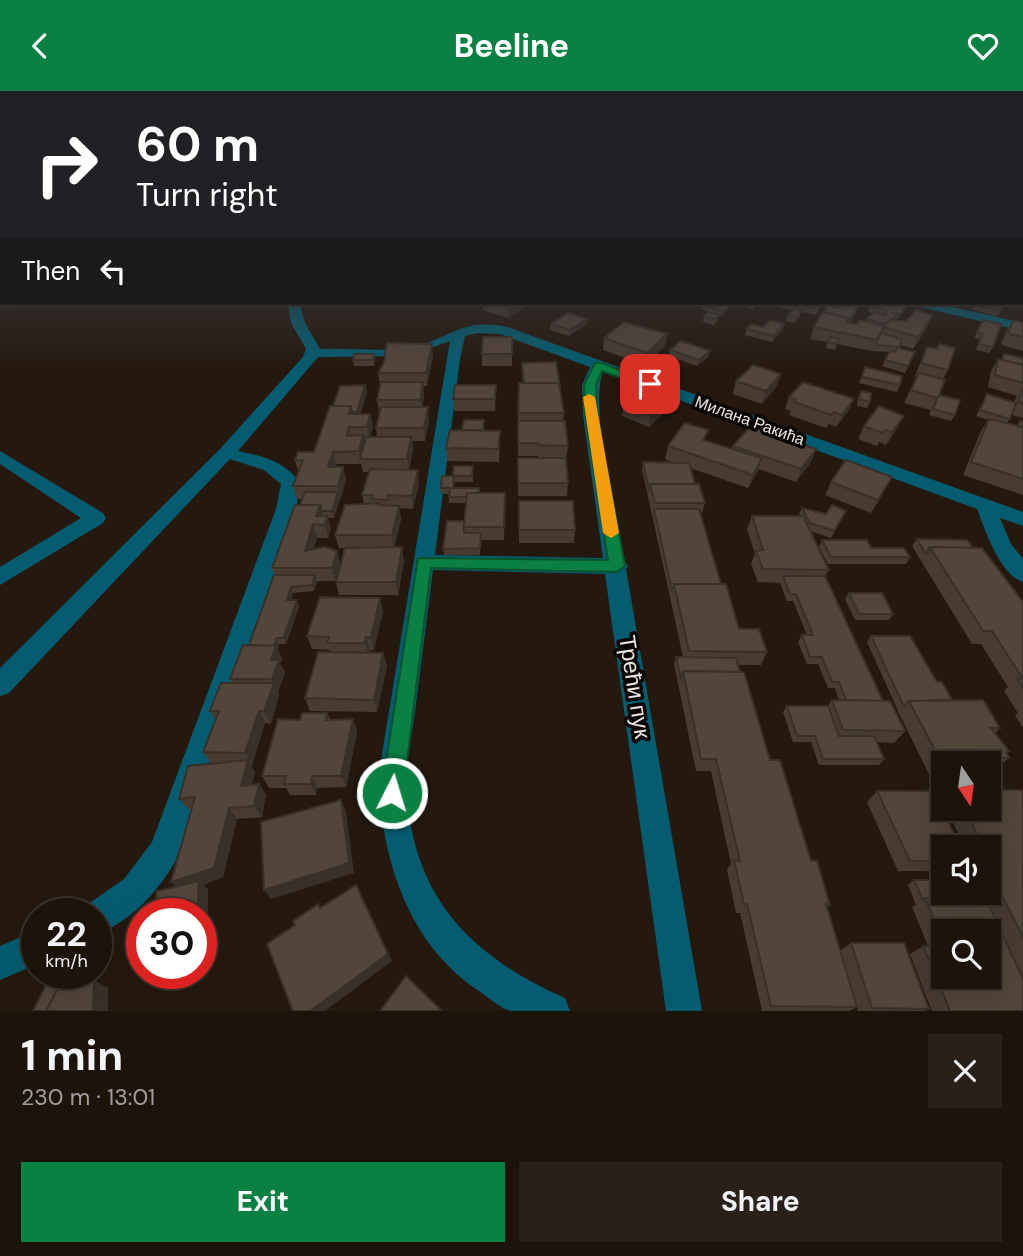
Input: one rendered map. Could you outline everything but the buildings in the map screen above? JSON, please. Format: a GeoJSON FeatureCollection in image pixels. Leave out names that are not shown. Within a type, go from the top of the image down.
{"type":"FeatureCollection","features":[{"type":"Feature","properties":{"kind":"street"},"geometry":{"type":"LineString","coordinates":[[0,685],[226,453],[312,353],[313,349],[298,323],[294,305]]}},
{"type":"Feature","properties":{"kind":"street"},"geometry":{"type":"LineString","coordinates":[[929,305],[1023,327]]}},
{"type":"Feature","properties":{"kind":"street","name":"Милана Ракића"},"geometry":{"type":"LineString","coordinates":[[312,353],[409,352],[459,332],[488,327],[502,330],[1023,519]]}},
{"type":"Feature","properties":{"kind":"street"},"geometry":{"type":"LineString","coordinates":[[459,332],[423,562],[393,778],[392,809],[397,841],[408,874],[423,906],[446,938],[476,967],[511,992],[552,1011]]}},
{"type":"Feature","properties":{"kind":"street","name":"Трећи пук"},"geometry":{"type":"LineString","coordinates":[[598,365],[590,385],[589,397],[684,1011]]}},
{"type":"Feature","properties":{"kind":"street"},"geometry":{"type":"LineString","coordinates":[[112,911],[145,883],[164,851],[286,509],[291,483],[282,471],[226,453]]}},
{"type":"Feature","properties":{"kind":"street"},"geometry":{"type":"LineString","coordinates":[[0,456],[96,518],[0,577]]}},
{"type":"Feature","properties":{"kind":"street"},"geometry":{"type":"LineString","coordinates":[[985,506],[1002,547],[1023,574]]}},
{"type":"Feature","properties":{"kind":"street"},"geometry":{"type":"LineString","coordinates":[[423,562],[617,566]]}},
{"type":"Feature","properties":{"kind":"street"},"geometry":{"type":"LineString","coordinates":[[0,963],[21,954]]}},
{"type":"Feature","properties":{"kind":"slow traffic"},"geometry":{"type":"LineString","coordinates":[[589,397],[611,533]]}},
{"type":"Feature","properties":{"kind":"route"},"geometry":{"type":"LineString","coordinates":[[392,793],[423,562],[617,566],[591,415],[590,385],[598,365],[650,384]]}}]}
